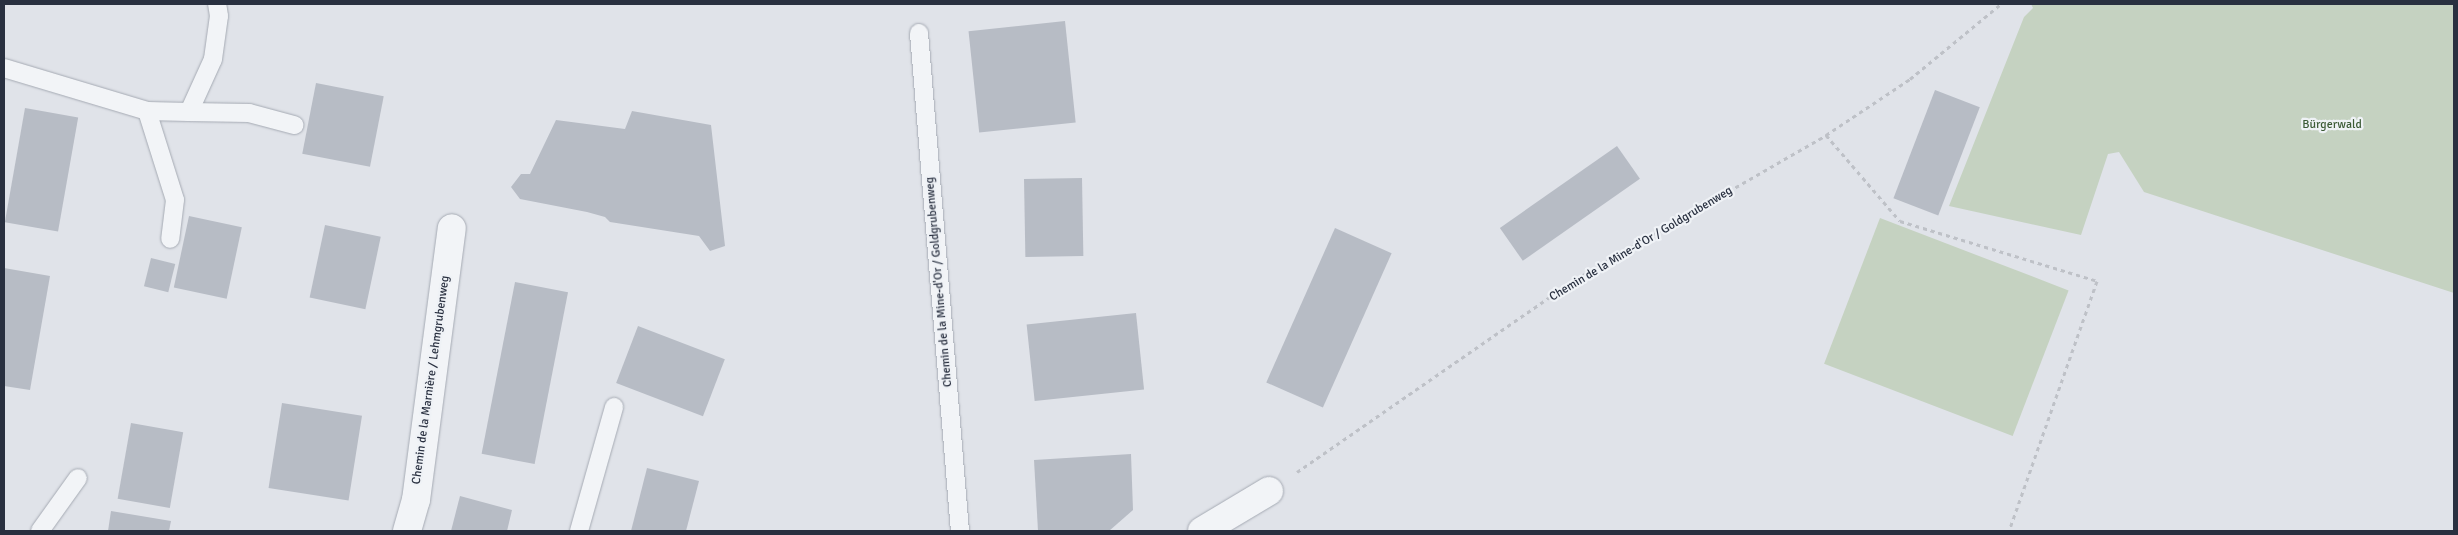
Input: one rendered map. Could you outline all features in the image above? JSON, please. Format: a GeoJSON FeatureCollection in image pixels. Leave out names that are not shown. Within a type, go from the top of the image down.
{"type":"FeatureCollection","features":[{"type":"Feature","properties":{"kind":"street","name":"Chemin de la Marnière / Lehmgrubenweg"},"geometry":{"type":"LineString","coordinates":[[407,531],[416,500],[452,228]]}},
{"type":"Feature","properties":{"kind":"street"},"geometry":{"type":"LineString","coordinates":[[1202,531],[1269,491]]}},
{"type":"Feature","properties":{"kind":"lane"},"geometry":{"type":"LineString","coordinates":[[189,112],[213,59],[219,16],[217,4]]}},
{"type":"Feature","properties":{"kind":"lane","name":"Chemin de la Mine-d'Or / Goldgrubenweg"},"geometry":{"type":"LineString","coordinates":[[918,33],[960,531]]}},
{"type":"Feature","properties":{"kind":"lane"},"geometry":{"type":"LineString","coordinates":[[4,68],[147,110],[249,113],[294,125]]}},
{"type":"Feature","properties":{"kind":"lane"},"geometry":{"type":"LineString","coordinates":[[147,110],[175,200],[170,239]]}},
{"type":"Feature","properties":{"kind":"lane"},"geometry":{"type":"LineString","coordinates":[[579,531],[614,407]]}},
{"type":"Feature","properties":{"kind":"lane"},"geometry":{"type":"LineString","coordinates":[[40,531],[78,478]]}},
{"type":"Feature","properties":{"kind":"path","name":"Chemin de la Mine-d'Or / Goldgrubenweg"},"geometry":{"type":"LineString","coordinates":[[1269,491],[1576,279],[1826,135],[1910,79],[2001,4]]}},
{"type":"Feature","properties":{"kind":"path"},"geometry":{"type":"LineString","coordinates":[[1826,135],[1900,221],[2097,280],[2009,531]]}},
{"type":"Feature","properties":{"kind":"green space","name":"Bürgerwald"},"geometry":{"type":"Polygon","coordinates":[[[2031,4],[2454,4],[2454,293],[2144,192],[2119,152],[2108,154],[2081,235],[1949,206],[2024,17],[2033,8],[2031,4]]]}},
{"type":"Feature","properties":{"kind":"green space"},"geometry":{"type":"Polygon","coordinates":[[[1880,218],[2069,290],[2013,436],[1824,364],[1880,218]]]}},
{"type":"Feature","properties":{"kind":"building"},"geometry":{"type":"Polygon","coordinates":[[[1065,21],[1076,122],[979,133],[969,31],[1065,21]]]}},
{"type":"Feature","properties":{"kind":"building"},"geometry":{"type":"Polygon","coordinates":[[[316,83],[384,96],[370,167],[302,154],[316,83]]]}},
{"type":"Feature","properties":{"kind":"building"},"geometry":{"type":"Polygon","coordinates":[[[1935,90],[1980,107],[1938,215],[1893,198],[1935,90]]]}},
{"type":"Feature","properties":{"kind":"building"},"geometry":{"type":"Polygon","coordinates":[[[25,108],[78,117],[58,232],[5,222],[25,108]]]}},
{"type":"Feature","properties":{"kind":"building"},"geometry":{"type":"Polygon","coordinates":[[[632,111],[711,125],[725,246],[710,251],[699,236],[610,222],[605,217],[587,212],[520,199],[511,187],[521,174],[530,174],[556,120],[625,129],[632,111]]]}},
{"type":"Feature","properties":{"kind":"building"},"geometry":{"type":"Polygon","coordinates":[[[1617,146],[1640,179],[1523,261],[1500,228],[1617,146]]]}},
{"type":"Feature","properties":{"kind":"building"},"geometry":{"type":"Polygon","coordinates":[[[1082,178],[1083,256],[1025,257],[1024,179],[1082,178]]]}},
{"type":"Feature","properties":{"kind":"building"},"geometry":{"type":"Polygon","coordinates":[[[189,216],[242,227],[227,299],[174,287],[189,216]]]}},
{"type":"Feature","properties":{"kind":"building"},"geometry":{"type":"Polygon","coordinates":[[[325,225],[381,237],[365,309],[310,297],[325,225]]]}},
{"type":"Feature","properties":{"kind":"building"},"geometry":{"type":"Polygon","coordinates":[[[1335,228],[1392,253],[1323,408],[1266,382],[1335,228]]]}},
{"type":"Feature","properties":{"kind":"building"},"geometry":{"type":"Polygon","coordinates":[[[151,258],[175,264],[168,292],[144,286],[151,258]]]}},
{"type":"Feature","properties":{"kind":"building"},"geometry":{"type":"Polygon","coordinates":[[[4,268],[50,276],[30,390],[4,386],[4,268]]]}},
{"type":"Feature","properties":{"kind":"building"},"geometry":{"type":"Polygon","coordinates":[[[515,282],[568,292],[535,464],[482,454],[515,282]]]}},
{"type":"Feature","properties":{"kind":"building"},"geometry":{"type":"Polygon","coordinates":[[[1136,313],[1144,390],[1035,401],[1027,324],[1136,313]]]}},
{"type":"Feature","properties":{"kind":"building"},"geometry":{"type":"Polygon","coordinates":[[[638,326],[725,359],[703,416],[616,383],[638,326]]]}},
{"type":"Feature","properties":{"kind":"building"},"geometry":{"type":"Polygon","coordinates":[[[282,403],[362,416],[349,501],[269,488],[282,403]]]}},
{"type":"Feature","properties":{"kind":"building"},"geometry":{"type":"Polygon","coordinates":[[[131,423],[183,432],[170,508],[118,499],[131,423]]]}},
{"type":"Feature","properties":{"kind":"building"},"geometry":{"type":"Polygon","coordinates":[[[1131,454],[1133,510],[1109,531],[1038,531],[1034,460],[1131,454]]]}},
{"type":"Feature","properties":{"kind":"building"},"geometry":{"type":"Polygon","coordinates":[[[647,468],[699,481],[686,531],[631,531],[647,468]]]}},
{"type":"Feature","properties":{"kind":"building"},"geometry":{"type":"Polygon","coordinates":[[[460,496],[512,510],[507,531],[451,531],[460,496]]]}},
{"type":"Feature","properties":{"kind":"building"},"geometry":{"type":"Polygon","coordinates":[[[111,511],[171,521],[169,531],[108,531],[111,511]]]}}]}
